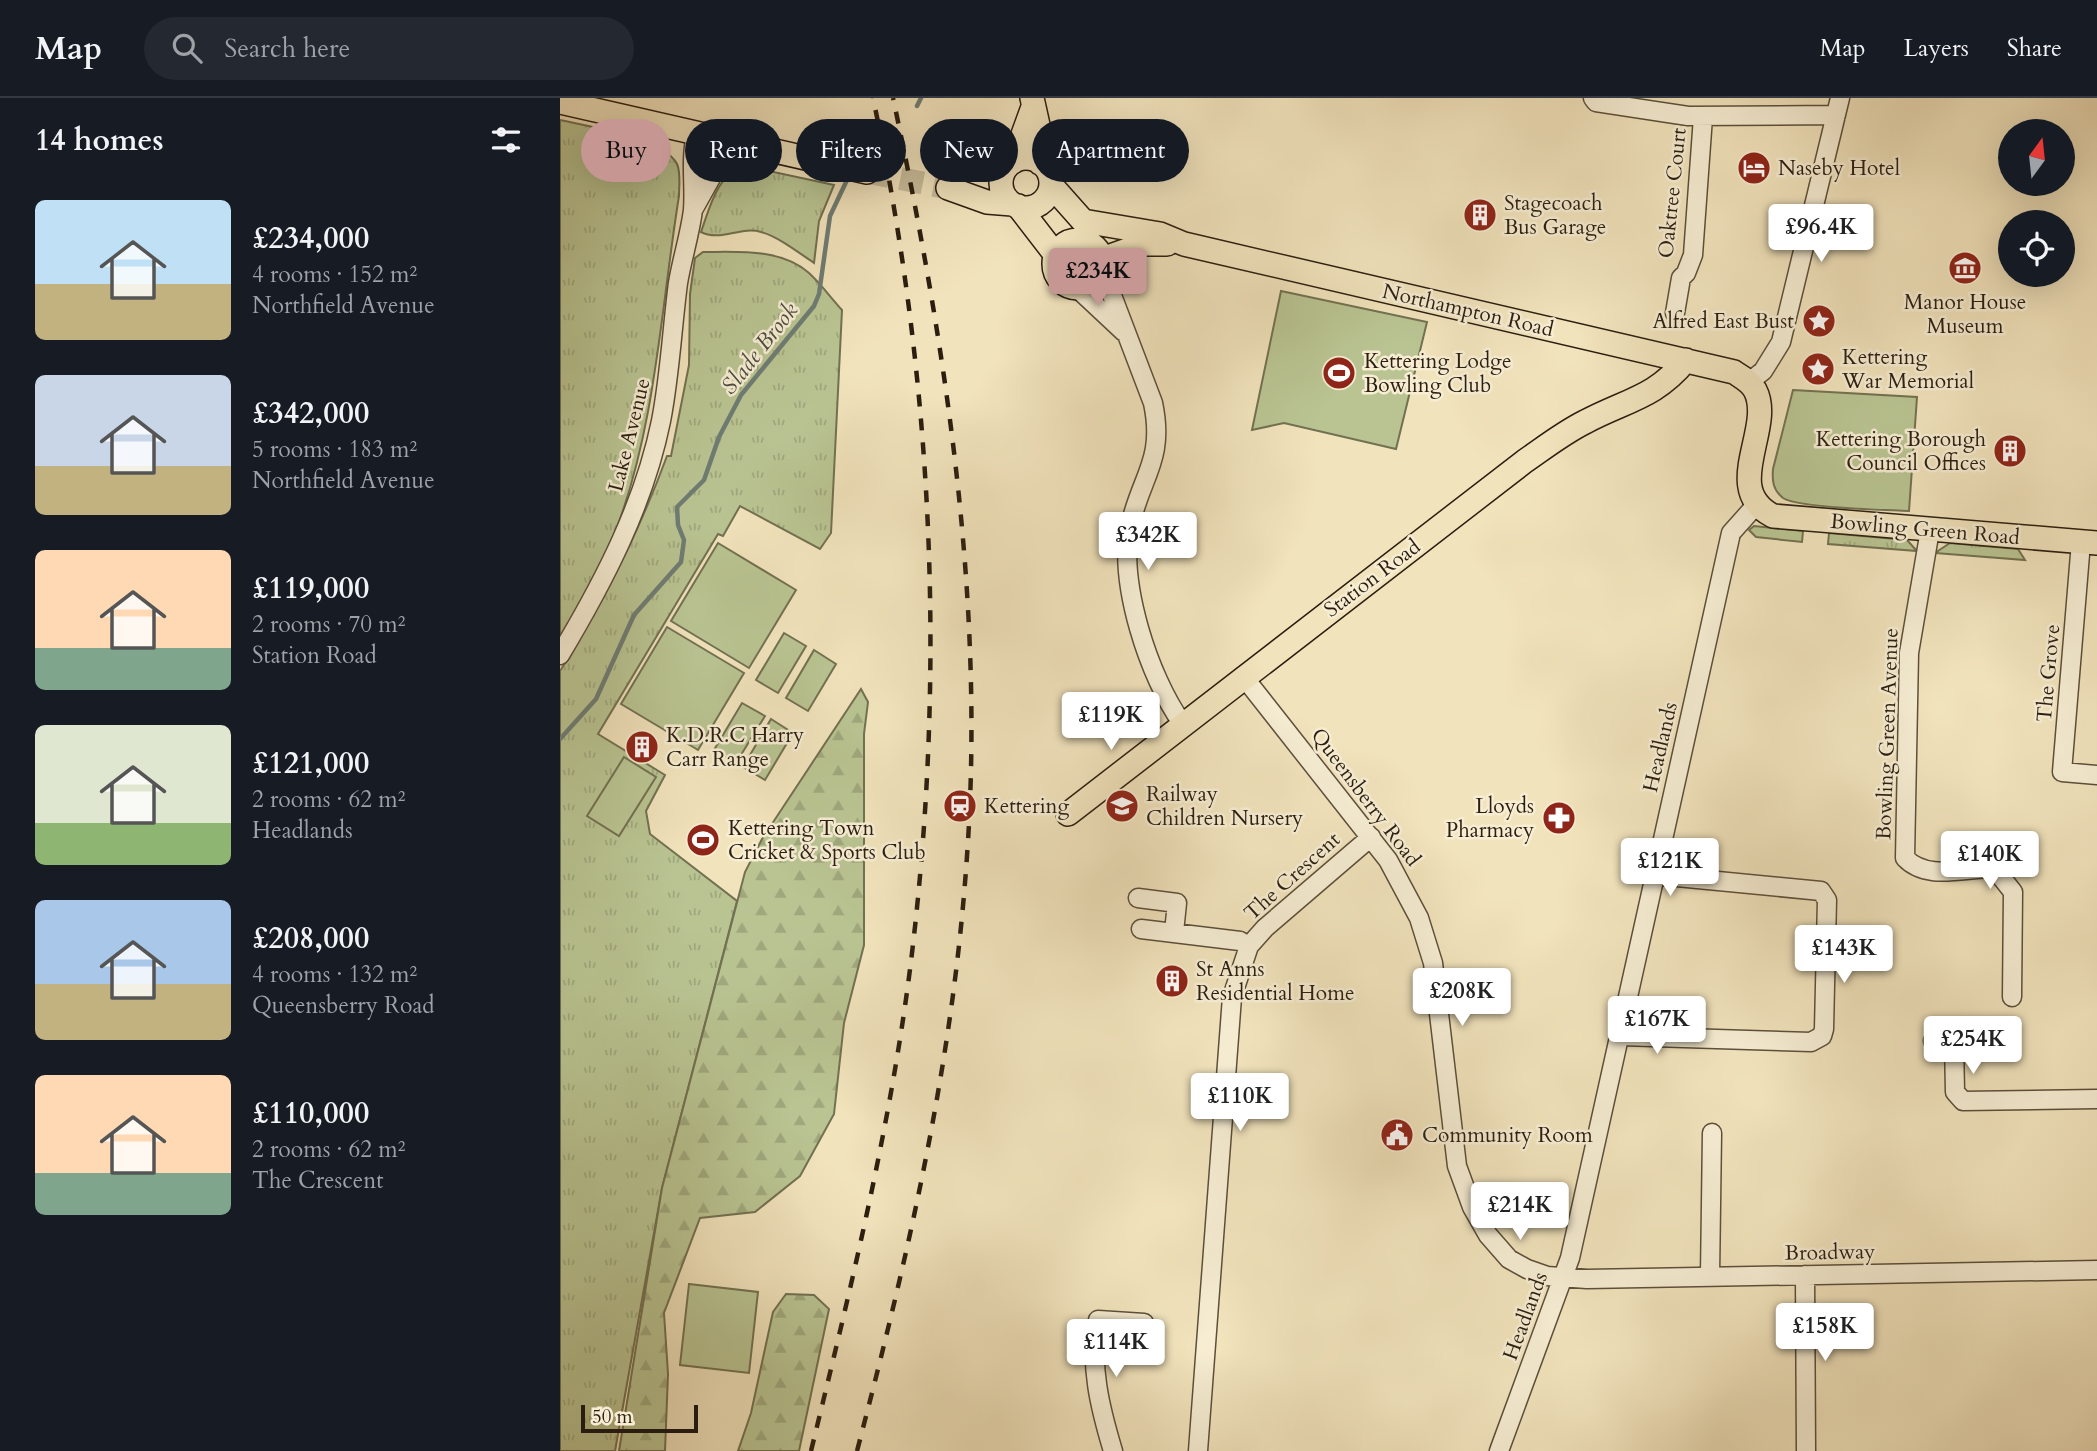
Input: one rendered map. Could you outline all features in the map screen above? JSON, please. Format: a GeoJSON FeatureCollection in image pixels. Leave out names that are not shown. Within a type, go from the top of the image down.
{"type":"FeatureCollection","features":[{"type":"Feature","properties":{"kind":"main road"},"geometry":{"type":"LineString","coordinates":[[567,102],[685,133]]}},
{"type":"Feature","properties":{"kind":"main road"},"geometry":{"type":"LineString","coordinates":[[1018,142],[1032,103]]}},
{"type":"Feature","properties":{"kind":"main road"},"geometry":{"type":"LineString","coordinates":[[982,182],[948,188],[987,202],[1036,206],[1048,194],[1051,186]]}},
{"type":"Feature","properties":{"kind":"main road"},"geometry":{"type":"LineString","coordinates":[[1001,182],[1004,195],[1055,254]]}},
{"type":"Feature","properties":{"kind":"main road"},"geometry":{"type":"LineString","coordinates":[[1050,182],[1089,232],[1102,264],[1093,283],[1077,288],[1060,281],[1053,264],[1055,254],[1067,242],[1089,232]]}},
{"type":"Feature","properties":{"kind":"main road","name":"Northampton Road"},"geometry":{"type":"LineString","coordinates":[[1089,232],[1140,230],[1184,244],[1722,367],[1749,382]]}},
{"type":"Feature","properties":{"kind":"main road","name":"Northampton Road"},"geometry":{"type":"LineString","coordinates":[[1102,264],[1144,244],[1184,244]]}},
{"type":"Feature","properties":{"kind":"main road","name":"Station Road"},"geometry":{"type":"LineString","coordinates":[[1068,814],[1182,723],[1525,461],[1587,421],[1648,394],[1668,381],[1686,360]]}},
{"type":"Feature","properties":{"kind":"main road"},"geometry":{"type":"LineString","coordinates":[[1749,382],[1758,403],[1749,485],[1756,505]]}},
{"type":"Feature","properties":{"kind":"main road","name":"Bowling Green Road"},"geometry":{"type":"LineString","coordinates":[[1756,505],[1773,516],[1790,519],[2089,542]]}},
{"type":"Feature","properties":{"kind":"street"},"geometry":{"type":"LineString","coordinates":[[1593,98],[1596,102],[1703,117],[1838,107],[1781,342],[1763,371],[1749,382]]}},
{"type":"Feature","properties":{"kind":"street","name":"Oaktree Court"},"geometry":{"type":"LineString","coordinates":[[1675,313],[1681,278],[1686,273],[1693,254],[1703,117]]}},
{"type":"Feature","properties":{"kind":"street","name":"Lake Avenue"},"geometry":{"type":"LineString","coordinates":[[560,655],[603,580],[626,530],[654,448],[667,386],[678,284],[693,210],[692,182]]}},
{"type":"Feature","properties":{"kind":"street","name":"Lake Avenue"},"geometry":{"type":"LineString","coordinates":[[693,210],[709,182]]}},
{"type":"Feature","properties":{"kind":"street"},"geometry":{"type":"LineString","coordinates":[[1102,264],[1153,403],[1158,426],[1153,465],[1131,523],[1126,548],[1130,583],[1152,664],[1165,699],[1182,723]]}},
{"type":"Feature","properties":{"kind":"street"},"geometry":{"type":"LineString","coordinates":[[1077,288],[1127,335]]}},
{"type":"Feature","properties":{"kind":"street","name":"Headlands"},"geometry":{"type":"LineString","coordinates":[[1499,1451],[1564,1278],[1621,1036],[1731,533],[1756,505]]}},
{"type":"Feature","properties":{"kind":"street","name":"Bowling Green Avenue"},"geometry":{"type":"LineString","coordinates":[[1930,530],[1909,653],[1905,858],[1914,867],[1940,873],[1952,869],[1994,868],[2009,884],[2013,892],[2012,997]]}},
{"type":"Feature","properties":{"kind":"street","name":"The Grove"},"geometry":{"type":"LineString","coordinates":[[2089,542],[2062,772],[2097,775]]}},
{"type":"Feature","properties":{"kind":"street","name":"Queensberry Road"},"geometry":{"type":"LineString","coordinates":[[1243,676],[1371,837],[1407,890],[1433,963],[1451,1129],[1457,1166],[1472,1207],[1488,1235],[1509,1259],[1536,1273],[1564,1278]]}},
{"type":"Feature","properties":{"kind":"street","name":"The Crescent"},"geometry":{"type":"LineString","coordinates":[[1198,1451],[1232,997],[1249,946],[1283,911],[1371,837]]}},
{"type":"Feature","properties":{"kind":"street"},"geometry":{"type":"LineString","coordinates":[[1621,1036],[1811,1042],[1822,1036],[1824,1029],[1827,900],[1821,891],[1656,876]]}},
{"type":"Feature","properties":{"kind":"street"},"geometry":{"type":"LineString","coordinates":[[1138,898],[1177,903],[1174,932]]}},
{"type":"Feature","properties":{"kind":"street"},"geometry":{"type":"LineString","coordinates":[[1142,929],[1240,941],[1249,946]]}},
{"type":"Feature","properties":{"kind":"street"},"geometry":{"type":"LineString","coordinates":[[1933,1041],[1978,1042]]}},
{"type":"Feature","properties":{"kind":"street"},"geometry":{"type":"LineString","coordinates":[[1954,1042],[1955,1092],[1963,1101],[2097,1099]]}},
{"type":"Feature","properties":{"kind":"street"},"geometry":{"type":"LineString","coordinates":[[1710,1276],[1712,1133]]}},
{"type":"Feature","properties":{"kind":"street","name":"Broadway"},"geometry":{"type":"LineString","coordinates":[[1564,1278],[2097,1270]]}},
{"type":"Feature","properties":{"kind":"street"},"geometry":{"type":"LineString","coordinates":[[1805,1275],[1806,1451]]}},
{"type":"Feature","properties":{"kind":"street"},"geometry":{"type":"LineString","coordinates":[[1113,1451],[1101,1411],[1092,1346],[1098,1320],[1144,1323]]}},
{"type":"Feature","properties":{"kind":"green space"},"geometry":{"type":"Polygon","coordinates":[[[560,120],[581,125],[581,182],[671,182],[671,157],[679,171],[679,196],[649,407],[629,490],[610,544],[560,639],[560,120]]]}},
{"type":"Feature","properties":{"kind":"green space"},"geometry":{"type":"Polygon","coordinates":[[[782,174],[796,177],[796,182],[834,185],[819,221],[814,263],[782,241],[761,232],[708,235],[701,232],[721,183],[782,182],[782,174]]]}},
{"type":"Feature","properties":{"kind":"green space"},"geometry":{"type":"Polygon","coordinates":[[[703,252],[758,253],[785,259],[809,273],[842,310],[831,533],[820,549],[740,506],[723,536],[718,534],[598,734],[665,775],[646,811],[650,834],[737,901],[662,1188],[615,1451],[560,1451],[560,671],[619,566],[645,512],[667,456],[671,456],[689,365],[690,294],[695,258],[703,252]]]}},
{"type":"Feature","properties":{"kind":"green space","name":"Kettering Lodge Bowling Club"},"geometry":{"type":"Polygon","coordinates":[[[1281,291],[1427,322],[1396,449],[1284,423],[1252,430],[1281,291]]]}},
{"type":"Feature","properties":{"kind":"green space"},"geometry":{"type":"Polygon","coordinates":[[[1793,390],[1917,397],[1909,511],[1805,504],[1783,498],[1777,492],[1773,469],[1793,390]]]}},
{"type":"Feature","properties":{"kind":"green space"},"geometry":{"type":"Polygon","coordinates":[[[1754,526],[1803,531],[1802,542],[1756,537],[1749,530],[1754,526]]]}},
{"type":"Feature","properties":{"kind":"green space"},"geometry":{"type":"Polygon","coordinates":[[[1829,533],[1907,540],[1917,551],[1828,544],[1829,533]]]}},
{"type":"Feature","properties":{"kind":"green space"},"geometry":{"type":"Polygon","coordinates":[[[718,543],[796,590],[749,668],[671,621],[718,543]]]}},
{"type":"Feature","properties":{"kind":"green space"},"geometry":{"type":"Polygon","coordinates":[[[1950,543],[2018,549],[2025,560],[1935,553],[1950,543]]]}},
{"type":"Feature","properties":{"kind":"green space"},"geometry":{"type":"Polygon","coordinates":[[[667,627],[744,673],[698,750],[621,704],[667,627]]]}},
{"type":"Feature","properties":{"kind":"green space"},"geometry":{"type":"Polygon","coordinates":[[[784,633],[806,646],[778,693],[756,680],[784,633]]]}},
{"type":"Feature","properties":{"kind":"green space"},"geometry":{"type":"Polygon","coordinates":[[[814,650],[836,664],[808,711],[786,698],[814,650]]]}},
{"type":"Feature","properties":{"kind":"green space"},"geometry":{"type":"Polygon","coordinates":[[[861,689],[868,702],[864,734],[864,945],[844,1023],[834,1114],[800,1176],[755,1212],[700,1218],[664,1313],[668,1374],[665,1451],[619,1451],[662,1188],[745,872],[762,839],[861,689]]]}},
{"type":"Feature","properties":{"kind":"green space"},"geometry":{"type":"Polygon","coordinates":[[[742,703],[765,716],[736,763],[714,750],[742,703]]]}},
{"type":"Feature","properties":{"kind":"green space"},"geometry":{"type":"Polygon","coordinates":[[[771,719],[793,733],[765,780],[743,767],[771,719]]]}},
{"type":"Feature","properties":{"kind":"green space"},"geometry":{"type":"Polygon","coordinates":[[[624,757],[656,777],[619,836],[587,816],[624,757]]]}},
{"type":"Feature","properties":{"kind":"green space"},"geometry":{"type":"Polygon","coordinates":[[[689,1284],[758,1292],[749,1373],[680,1365],[689,1284]]]}},
{"type":"Feature","properties":{"kind":"green space"},"geometry":{"type":"Polygon","coordinates":[[[786,1294],[814,1295],[829,1309],[799,1451],[738,1451],[751,1413],[773,1312],[786,1294]]]}},
{"type":"Feature","properties":{"kind":"waterway","name":"Slade Brook"},"geometry":{"type":"LineString","coordinates":[[917,106],[921,98]]}},
{"type":"Feature","properties":{"kind":"waterway","name":"Slade Brook"},"geometry":{"type":"LineString","coordinates":[[560,739],[596,699],[634,615],[681,562],[684,540],[678,525],[677,507],[704,480],[719,437],[741,395],[814,306],[819,294],[830,216],[846,182]]}},
{"type":"Feature","properties":{"kind":"tunnel"},"geometry":{"type":"LineString","coordinates":[[906,180],[948,188]]}},
{"type":"Feature","properties":{"kind":"railway"},"geometry":{"type":"LineString","coordinates":[[811,1451],[882,1141],[904,1016],[923,846],[929,738],[928,524],[921,417],[909,310],[873,98]]}},
{"type":"Feature","properties":{"kind":"railway"},"geometry":{"type":"LineString","coordinates":[[857,1451],[911,1230],[940,1082],[960,933],[971,761],[970,665],[957,475],[929,285],[893,98]]}},
{"type":"Feature","properties":{"kind":"place","name":"Naseby Hotel"},"geometry":{"type":"Point","coordinates":[1754,168]}},
{"type":"Feature","properties":{"kind":"place","name":"Stagecoach Bus Garage"},"geometry":{"type":"Point","coordinates":[1480,215]}},
{"type":"Feature","properties":{"kind":"place","name":"Manor House Museum"},"geometry":{"type":"Point","coordinates":[1965,268]}},
{"type":"Feature","properties":{"kind":"place","name":"Alfred East Bust"},"geometry":{"type":"Point","coordinates":[1819,321]}},
{"type":"Feature","properties":{"kind":"place","name":"Kettering War Memorial"},"geometry":{"type":"Point","coordinates":[1818,369]}},
{"type":"Feature","properties":{"kind":"place","name":"Kettering Lodge Bowling Club"},"geometry":{"type":"Point","coordinates":[1339,373]}},
{"type":"Feature","properties":{"kind":"place","name":"Kettering Borough Council Offices"},"geometry":{"type":"Point","coordinates":[2010,451]}},
{"type":"Feature","properties":{"kind":"place","name":"K.D.R.C Harry Carr Range"},"geometry":{"type":"Point","coordinates":[642,747]}},
{"type":"Feature","properties":{"kind":"place","name":"Kettering"},"geometry":{"type":"Point","coordinates":[960,806]}},
{"type":"Feature","properties":{"kind":"place","name":"Railway Children Nursery"},"geometry":{"type":"Point","coordinates":[1122,806]}},
{"type":"Feature","properties":{"kind":"place","name":"Lloyds Pharmacy"},"geometry":{"type":"Point","coordinates":[1559,818]}},
{"type":"Feature","properties":{"kind":"place","name":"Kettering Town Cricket & Sports Club"},"geometry":{"type":"Point","coordinates":[703,840]}},
{"type":"Feature","properties":{"kind":"place","name":"St Anns Residential Home"},"geometry":{"type":"Point","coordinates":[1172,981]}},
{"type":"Feature","properties":{"kind":"place","name":"Community Room"},"geometry":{"type":"Point","coordinates":[1397,1135]}}]}
